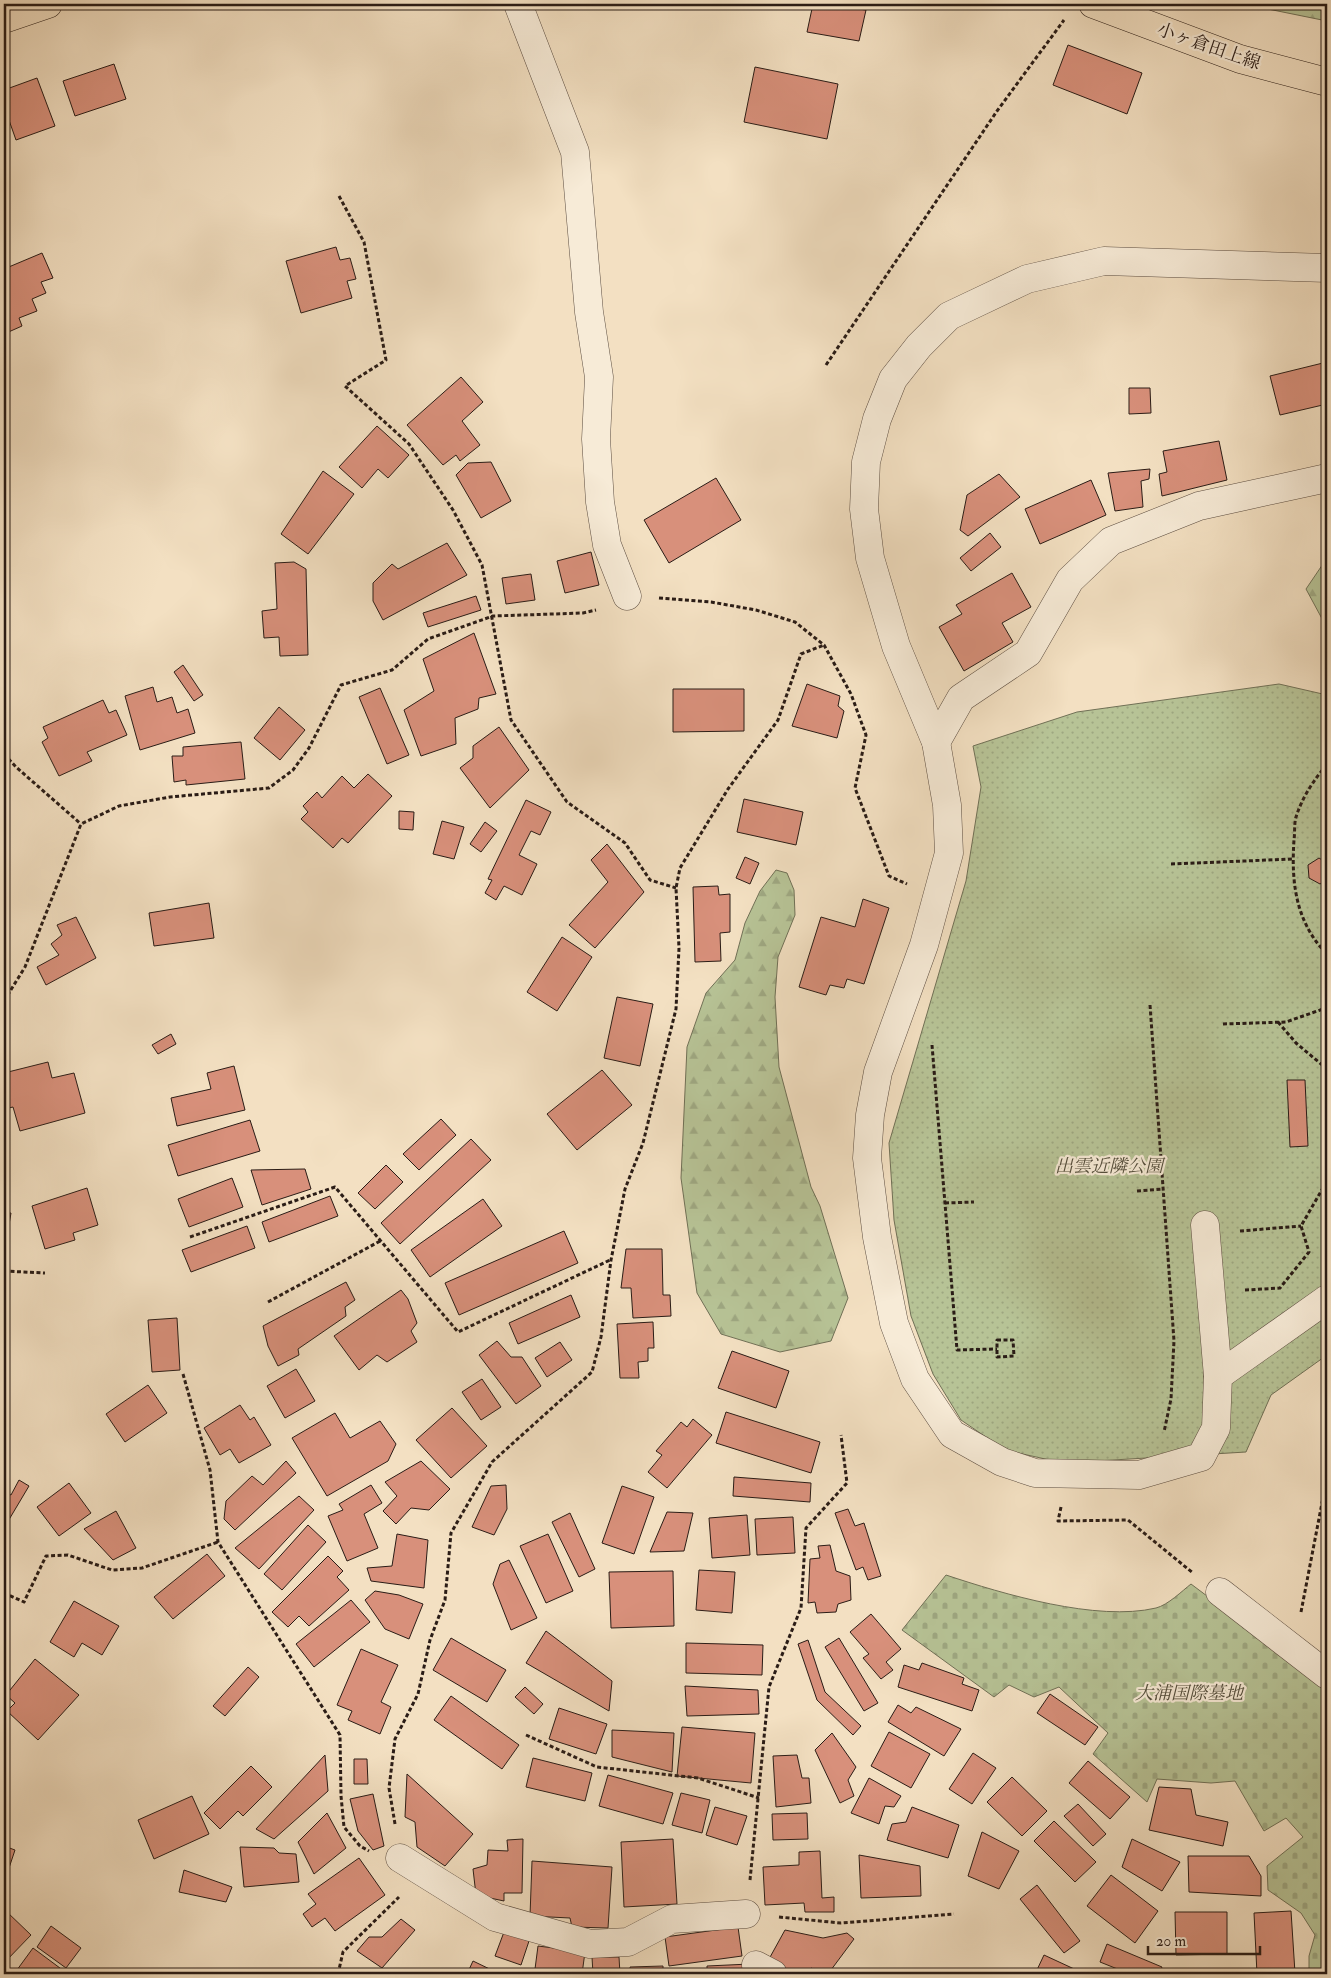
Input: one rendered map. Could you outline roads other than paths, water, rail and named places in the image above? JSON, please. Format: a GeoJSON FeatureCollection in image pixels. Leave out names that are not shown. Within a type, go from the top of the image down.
{"type":"FeatureCollection","features":[{"type":"Feature","properties":{"kind":"main road"},"geometry":{"type":"LineString","coordinates":[[4,19],[48,4]]}},
{"type":"Feature","properties":{"kind":"main road","name":"小ヶ倉田上線"},"geometry":{"type":"LineString","coordinates":[[1093,4],[1240,59],[1327,82]]}},
{"type":"Feature","properties":{"kind":"street"},"geometry":{"type":"LineString","coordinates":[[518,4],[575,152],[588,312],[599,377],[596,439],[600,502],[606,545],[627,596]]}},
{"type":"Feature","properties":{"kind":"street"},"geometry":{"type":"LineString","coordinates":[[1205,1225],[1218,1376],[1216,1428],[1201,1457],[1139,1475],[1035,1473],[1002,1462],[952,1434],[915,1379],[894,1323],[877,1237],[867,1158],[870,1116],[878,1072],[924,945],[949,853],[948,805],[936,742],[896,646],[870,558],[864,510],[866,462],[877,419],[893,379],[919,346],[949,316],[1027,279],[1104,262],[1327,268]]}},
{"type":"Feature","properties":{"kind":"street"},"geometry":{"type":"LineString","coordinates":[[936,742],[961,698],[1028,653],[1070,580],[1112,541],[1199,506],[1327,478]]}},
{"type":"Feature","properties":{"kind":"street"},"geometry":{"type":"LineString","coordinates":[[1218,1376],[1327,1299]]}},
{"type":"Feature","properties":{"kind":"street"},"geometry":{"type":"LineString","coordinates":[[1220,1592],[1327,1675]]}},
{"type":"Feature","properties":{"kind":"street"},"geometry":{"type":"LineString","coordinates":[[399,1855],[495,1917],[590,1944],[628,1942],[672,1919],[746,1914]]}},
{"type":"Feature","properties":{"kind":"park label","name":"出雲近隣公園"},"geometry":{"type":"Point","coordinates":[1109,1166]}},
{"type":"Feature","properties":{"kind":"park label","name":"大浦国際墓地"},"geometry":{"type":"Point","coordinates":[1189,1693]}}]}
